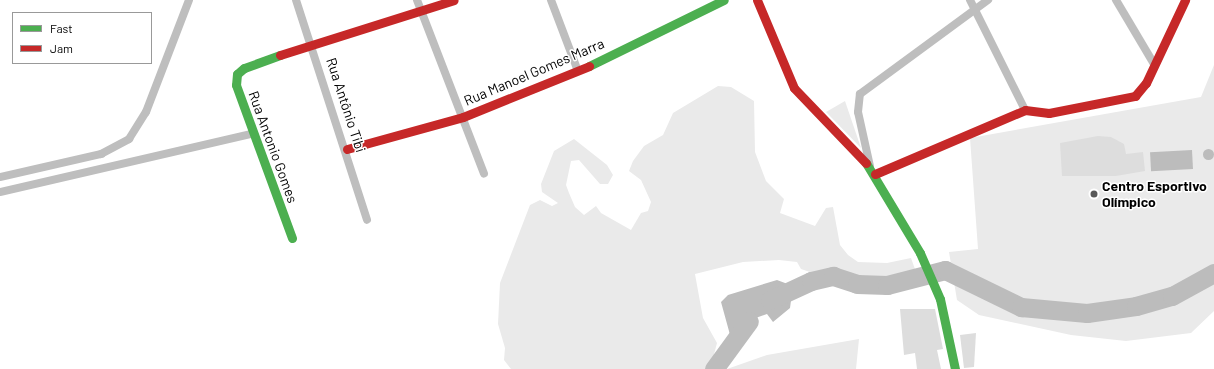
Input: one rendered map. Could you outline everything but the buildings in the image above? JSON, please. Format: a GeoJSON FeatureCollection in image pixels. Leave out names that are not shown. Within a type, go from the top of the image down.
{"type":"FeatureCollection","features":[{"type":"Feature","properties":{"kind":"street"},"geometry":{"type":"LineString","coordinates":[[0,177],[101,154],[129,139],[149,105],[189,0]]}},
{"type":"Feature","properties":{"kind":"street","name":"Rua Antônio Tibi"},"geometry":{"type":"LineString","coordinates":[[296,0],[313,44],[347,150],[367,220]]}},
{"type":"Feature","properties":{"kind":"street"},"geometry":{"type":"LineString","coordinates":[[417,0],[484,174]]}},
{"type":"Feature","properties":{"kind":"street"},"geometry":{"type":"LineString","coordinates":[[313,44],[422,12],[454,0]]}},
{"type":"Feature","properties":{"kind":"street"},"geometry":{"type":"LineString","coordinates":[[551,0],[578,71]]}},
{"type":"Feature","properties":{"kind":"street","name":"Rua Manoel Gomes Marra"},"geometry":{"type":"LineString","coordinates":[[347,150],[463,117],[578,71],[724,0]]}},
{"type":"Feature","properties":{"kind":"street"},"geometry":{"type":"LineString","coordinates":[[757,0],[798,94],[872,171],[920,253],[940,299],[955,369]]}},
{"type":"Feature","properties":{"kind":"street"},"geometry":{"type":"LineString","coordinates":[[970,0],[1025,110]]}},
{"type":"Feature","properties":{"kind":"street"},"geometry":{"type":"LineString","coordinates":[[872,171],[858,112],[860,94],[865,88],[974,8],[988,0]]}},
{"type":"Feature","properties":{"kind":"street"},"geometry":{"type":"LineString","coordinates":[[1116,0],[1154,64]]}},
{"type":"Feature","properties":{"kind":"street"},"geometry":{"type":"LineString","coordinates":[[872,171],[1025,110],[1049,113],[1123,101],[1140,91],[1184,0]]}},
{"type":"Feature","properties":{"kind":"street","name":"Rua Antonio Gomes"},"geometry":{"type":"LineString","coordinates":[[292,238],[252,134],[235,81],[244,68],[313,44]]}},
{"type":"Feature","properties":{"kind":"street"},"geometry":{"type":"LineString","coordinates":[[0,192],[252,134]]}},
{"type":"Feature","properties":{"kind":"shaded area","name":"Centro Esportivo Olímpico"},"geometry":{"type":"Polygon","coordinates":[[[1214,65],[1214,311],[1191,333],[1126,341],[1071,335],[979,315],[957,300],[949,252],[978,249],[970,138],[1201,97],[1214,65]]]}},
{"type":"Feature","properties":{"kind":"shaded area"},"geometry":{"type":"Polygon","coordinates":[[[718,86],[731,87],[754,101],[755,152],[766,181],[784,199],[780,213],[815,226],[826,208],[833,207],[840,245],[848,255],[858,262],[887,263],[911,258],[916,272],[877,279],[838,273],[816,274],[801,269],[797,262],[779,260],[743,262],[695,274],[703,318],[717,343],[712,362],[705,369],[511,369],[504,360],[505,348],[498,324],[500,283],[530,205],[540,200],[552,206],[558,203],[542,192],[541,184],[554,151],[574,139],[607,165],[613,175],[608,184],[600,184],[579,160],[571,161],[566,185],[575,207],[584,215],[596,206],[601,213],[631,230],[641,213],[648,211],[651,202],[641,180],[629,171],[633,161],[644,146],[663,135],[673,113],[718,86]]]}},
{"type":"Feature","properties":{"kind":"shaded area"},"geometry":{"type":"Polygon","coordinates":[[[845,101],[861,148],[826,112],[845,101]]]}},
{"type":"Feature","properties":{"kind":"shaded area"},"geometry":{"type":"Polygon","coordinates":[[[1208,148],[1212,150],[1214,154],[1212,158],[1208,160],[1204,158],[1202,154],[1204,150],[1208,148]]]}},
{"type":"Feature","properties":{"kind":"shaded area"},"geometry":{"type":"Polygon","coordinates":[[[1192,150],[1193,169],[1151,171],[1150,152],[1192,150]]]}},
{"type":"Feature","properties":{"kind":"shaded area"},"geometry":{"type":"Polygon","coordinates":[[[777,280],[793,286],[790,308],[773,322],[767,314],[750,320],[744,333],[732,342],[721,302],[728,295],[777,280]]]}},
{"type":"Feature","properties":{"kind":"shaded area"},"geometry":{"type":"Polygon","coordinates":[[[859,339],[856,369],[727,369],[767,355],[859,339]]]}},
{"type":"Feature","properties":{"kind":"waterway"},"geometry":{"type":"LineString","coordinates":[[770,300],[811,281],[833,276],[857,284],[887,285],[945,270],[1021,307],[1087,313],[1136,306],[1172,296],[1214,273]]}},
{"type":"Feature","properties":{"kind":"waterway"},"geometry":{"type":"LineString","coordinates":[[714,369],[749,321]]}},
{"type":"Feature","properties":{"kind":"traffic: fast"},"geometry":{"type":"LineString","coordinates":[[589,66],[724,0]]}},
{"type":"Feature","properties":{"kind":"traffic: fast"},"geometry":{"type":"LineString","coordinates":[[280,55],[244,68],[237,74],[236,85],[292,238]]}},
{"type":"Feature","properties":{"kind":"traffic: fast"},"geometry":{"type":"LineString","coordinates":[[866,163],[920,253],[940,299],[955,369]]}},
{"type":"Feature","properties":{"kind":"traffic: jam"},"geometry":{"type":"LineString","coordinates":[[280,55],[454,0]]}},
{"type":"Feature","properties":{"kind":"traffic: jam"},"geometry":{"type":"LineString","coordinates":[[757,0],[794,88],[866,163]]}},
{"type":"Feature","properties":{"kind":"traffic: jam"},"geometry":{"type":"LineString","coordinates":[[875,174],[1025,110],[1049,113],[1135,96],[1146,83],[1185,0]]}},
{"type":"Feature","properties":{"kind":"traffic: jam"},"geometry":{"type":"LineString","coordinates":[[347,149],[463,117],[589,66]]}},
{"type":"Feature","properties":{"kind":"place","name":"Centro Esportivo Olímpico"},"geometry":{"type":"Point","coordinates":[1094,194]}}]}
